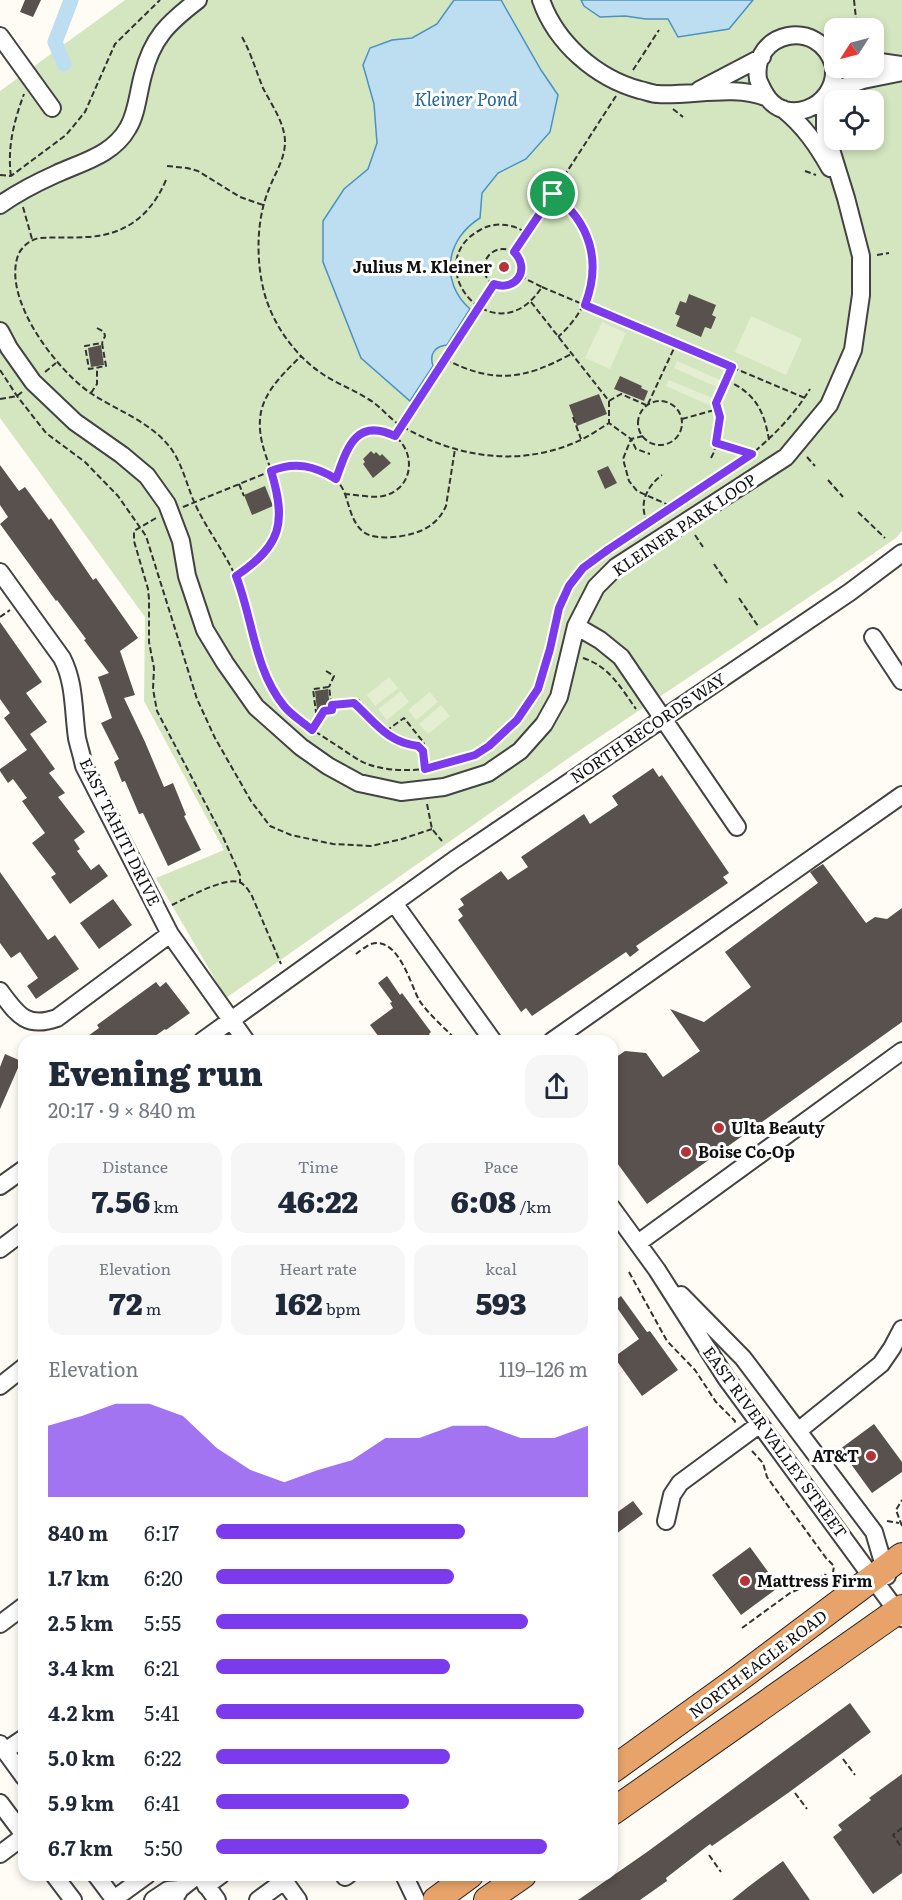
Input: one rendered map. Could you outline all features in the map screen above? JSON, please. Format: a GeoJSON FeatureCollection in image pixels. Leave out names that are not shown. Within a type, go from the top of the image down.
{"type":"FeatureCollection","features":[{"type":"Feature","properties":{"kind":"highway","name":"NORTH EAGLE ROAD"},"geometry":{"type":"LineString","coordinates":[[618,1766],[734,1682],[886,1567]]}},
{"type":"Feature","properties":{"kind":"highway","name":"NORTH EAGLE ROAD"},"geometry":{"type":"LineString","coordinates":[[618,1808],[901,1613]]}},
{"type":"Feature","properties":{"kind":"highway"},"geometry":{"type":"LineString","coordinates":[[436,1900],[462,1881]]}},
{"type":"Feature","properties":{"kind":"highway"},"geometry":{"type":"LineString","coordinates":[[487,1900],[514,1881]]}},
{"type":"Feature","properties":{"kind":"street"},"geometry":{"type":"LineString","coordinates":[[0,205],[27,188],[112,148],[129,128],[152,47],[161,32],[198,0]]}},
{"type":"Feature","properties":{"kind":"street"},"geometry":{"type":"LineString","coordinates":[[541,0],[545,11],[564,40],[591,66],[623,85],[656,94],[753,92],[768,98],[783,109],[800,111],[810,109],[824,98]]}},
{"type":"Feature","properties":{"kind":"street"},"geometry":{"type":"LineString","coordinates":[[768,98],[758,80],[759,64],[766,48],[782,37],[799,35],[816,40],[824,49]]}},
{"type":"Feature","properties":{"kind":"street"},"geometry":{"type":"LineString","coordinates":[[0,36],[52,108]]}},
{"type":"Feature","properties":{"kind":"street"},"geometry":{"type":"LineString","coordinates":[[695,92],[762,57]]}},
{"type":"Feature","properties":{"kind":"street"},"geometry":{"type":"LineString","coordinates":[[884,63],[902,65]]}},
{"type":"Feature","properties":{"kind":"street"},"geometry":{"type":"LineString","coordinates":[[839,90],[863,80],[902,72]]}},
{"type":"Feature","properties":{"kind":"street","name":"KLEINER PARK LOOP"},"geometry":{"type":"LineString","coordinates":[[783,109],[811,136],[843,192]]}},
{"type":"Feature","properties":{"kind":"street","name":"KLEINER PARK LOOP"},"geometry":{"type":"LineString","coordinates":[[0,331],[33,382],[75,422],[122,455],[147,476],[167,504],[181,541],[187,576],[205,630],[256,707],[301,747],[358,783],[401,792],[444,788],[488,773],[520,751],[544,724],[559,697],[576,626],[596,587],[616,567],[786,457],[829,405],[852,350],[861,295],[861,256],[831,150]]}},
{"type":"Feature","properties":{"kind":"street","name":"NORTH RECORDS WAY"},"geometry":{"type":"LineString","coordinates":[[211,1035],[464,853],[859,586],[902,553]]}},
{"type":"Feature","properties":{"kind":"street","name":"EAST TAHITI DRIVE"},"geometry":{"type":"LineString","coordinates":[[0,572],[62,658],[68,670],[84,766],[170,934],[242,1035]]}},
{"type":"Feature","properties":{"kind":"street"},"geometry":{"type":"LineString","coordinates":[[576,626],[600,640],[621,657],[737,827]]}},
{"type":"Feature","properties":{"kind":"street"},"geometry":{"type":"LineString","coordinates":[[873,637],[902,681]]}},
{"type":"Feature","properties":{"kind":"street"},"geometry":{"type":"LineString","coordinates":[[561,1035],[902,795]]}},
{"type":"Feature","properties":{"kind":"street"},"geometry":{"type":"LineString","coordinates":[[394,903],[489,1035]]}},
{"type":"Feature","properties":{"kind":"street"},"geometry":{"type":"LineString","coordinates":[[0,991],[16,1013],[35,1023],[46,1022],[57,1018],[170,934]]}},
{"type":"Feature","properties":{"kind":"street"},"geometry":{"type":"LineString","coordinates":[[638,1243],[902,1051]]}},
{"type":"Feature","properties":{"kind":"street"},"geometry":{"type":"LineString","coordinates":[[0,1186],[18,1173]]}},
{"type":"Feature","properties":{"kind":"street","name":"EAST RIVER VALLEY STREET"},"geometry":{"type":"LineString","coordinates":[[618,1216],[657,1270],[726,1378],[760,1425],[886,1567]]}},
{"type":"Feature","properties":{"kind":"street"},"geometry":{"type":"LineString","coordinates":[[0,1249],[18,1236]]}},
{"type":"Feature","properties":{"kind":"street","name":"EAST RIVER VALLEY STREET"},"geometry":{"type":"LineString","coordinates":[[657,1270],[743,1358],[874,1532],[901,1613]]}},
{"type":"Feature","properties":{"kind":"street"},"geometry":{"type":"LineString","coordinates":[[798,1431],[881,1364],[902,1329]]}},
{"type":"Feature","properties":{"kind":"street"},"geometry":{"type":"LineString","coordinates":[[0,1386],[18,1371]]}},
{"type":"Feature","properties":{"kind":"street"},"geometry":{"type":"LineString","coordinates":[[666,1521],[672,1495],[680,1483],[760,1425]]}},
{"type":"Feature","properties":{"kind":"street"},"geometry":{"type":"LineString","coordinates":[[0,1624],[18,1610]]}},
{"type":"Feature","properties":{"kind":"street"},"geometry":{"type":"LineString","coordinates":[[18,1741],[3,1747],[18,1768]]}},
{"type":"Feature","properties":{"kind":"street"},"geometry":{"type":"LineString","coordinates":[[0,1803],[18,1827]]}},
{"type":"Feature","properties":{"kind":"street"},"geometry":{"type":"LineString","coordinates":[[0,1854],[18,1840]]}},
{"type":"Feature","properties":{"kind":"street"},"geometry":{"type":"LineString","coordinates":[[59,1881],[73,1900]]}},
{"type":"Feature","properties":{"kind":"street"},"geometry":{"type":"LineString","coordinates":[[100,1881],[114,1900],[139,1881]]}},
{"type":"Feature","properties":{"kind":"street"},"geometry":{"type":"LineString","coordinates":[[153,1900],[168,1890],[177,1894],[198,1881]]}},
{"type":"Feature","properties":{"kind":"street"},"geometry":{"type":"LineString","coordinates":[[203,1881],[217,1900]]}},
{"type":"Feature","properties":{"kind":"street"},"geometry":{"type":"LineString","coordinates":[[258,1900],[279,1881]]}},
{"type":"Feature","properties":{"kind":"street"},"geometry":{"type":"LineString","coordinates":[[284,1881],[298,1900]]}},
{"type":"Feature","properties":{"kind":"street"},"geometry":{"type":"LineString","coordinates":[[408,1881],[416,1900]]}},
{"type":"Feature","properties":{"kind":"path"},"geometry":{"type":"LineString","coordinates":[[0,175],[11,176],[66,135],[85,112],[115,44],[160,0]]}},
{"type":"Feature","properties":{"kind":"path"},"geometry":{"type":"LineString","coordinates":[[854,0],[856,18]]}},
{"type":"Feature","properties":{"kind":"path"},"geometry":{"type":"LineString","coordinates":[[630,75],[659,30]]}},
{"type":"Feature","properties":{"kind":"path"},"geometry":{"type":"LineString","coordinates":[[242,37],[281,124],[285,141],[283,159],[263,205],[259,267],[269,308],[280,328],[301,356],[325,375],[371,400],[401,426],[420,436],[477,456],[514,457],[549,451],[581,440],[609,423]]}},
{"type":"Feature","properties":{"kind":"path"},"geometry":{"type":"LineString","coordinates":[[12,184],[9,144],[30,78]]}},
{"type":"Feature","properties":{"kind":"path"},"geometry":{"type":"LineString","coordinates":[[514,252],[617,95]]}},
{"type":"Feature","properties":{"kind":"path"},"geometry":{"type":"LineString","coordinates":[[167,166],[198,171],[240,198],[263,205]]}},
{"type":"Feature","properties":{"kind":"path"},"geometry":{"type":"LineString","coordinates":[[165,180],[160,194],[151,206],[128,227],[101,236],[59,236],[33,240],[22,247],[15,260],[12,278],[16,297],[42,346],[56,363],[91,393],[153,431],[171,449],[195,502],[232,566],[270,685],[285,707],[312,730],[371,765],[403,770],[425,769],[475,755],[489,746],[517,720],[538,689],[559,608],[569,586],[583,568],[752,454],[782,428],[810,389]]}},
{"type":"Feature","properties":{"kind":"path"},"geometry":{"type":"LineString","coordinates":[[553,194],[567,204],[586,233],[592,251],[593,269],[591,288],[585,305],[570,327],[558,337]]}},
{"type":"Feature","properties":{"kind":"path"},"geometry":{"type":"LineString","coordinates":[[21,202],[33,240]]}},
{"type":"Feature","properties":{"kind":"path"},"geometry":{"type":"LineString","coordinates":[[527,233],[514,226],[500,224],[486,226],[473,233],[463,244],[457,258],[456,272],[459,286],[467,298],[479,308],[493,313],[508,313],[522,308],[531,302],[542,287]]}},
{"type":"Feature","properties":{"kind":"path"},"geometry":{"type":"LineString","coordinates":[[503,248],[514,252],[522,263],[520,276],[512,284],[500,286],[494,284],[489,280],[484,269],[488,257],[503,248]]}},
{"type":"Feature","properties":{"kind":"path"},"geometry":{"type":"LineString","coordinates":[[872,256],[889,253]]}},
{"type":"Feature","properties":{"kind":"path"},"geometry":{"type":"LineString","coordinates":[[520,276],[805,398]]}},
{"type":"Feature","properties":{"kind":"path"},"geometry":{"type":"LineString","coordinates":[[395,436],[494,284]]}},
{"type":"Feature","properties":{"kind":"path"},"geometry":{"type":"LineString","coordinates":[[531,302],[609,401],[609,423]]}},
{"type":"Feature","properties":{"kind":"path"},"geometry":{"type":"LineString","coordinates":[[97,328],[104,332],[105,336],[102,343],[105,366],[89,369],[85,346],[102,343]]}},
{"type":"Feature","properties":{"kind":"path"},"geometry":{"type":"LineString","coordinates":[[609,401],[621,394],[647,405],[655,401],[669,402],[675,406],[682,419],[679,433],[669,443],[654,444],[643,436],[638,422],[639,415],[647,405],[677,344]]}},
{"type":"Feature","properties":{"kind":"path"},"geometry":{"type":"LineString","coordinates":[[445,359],[465,370],[502,376],[526,374],[548,367],[571,354]]}},
{"type":"Feature","properties":{"kind":"path"},"geometry":{"type":"LineString","coordinates":[[236,576],[261,557],[275,535],[281,517],[278,496],[262,447],[260,427],[262,410],[269,392],[301,356]]}},
{"type":"Feature","properties":{"kind":"path"},"geometry":{"type":"LineString","coordinates":[[39,378],[56,363]]}},
{"type":"Feature","properties":{"kind":"path"},"geometry":{"type":"LineString","coordinates":[[711,458],[720,427],[716,403],[732,367]]}},
{"type":"Feature","properties":{"kind":"path"},"geometry":{"type":"LineString","coordinates":[[91,393],[97,384],[97,368]]}},
{"type":"Feature","properties":{"kind":"path"},"geometry":{"type":"LineString","coordinates":[[0,370],[17,396],[46,432],[85,462],[118,496],[146,536],[196,699],[251,801],[270,826],[291,835],[333,844],[370,846],[402,839],[432,828]]}},
{"type":"Feature","properties":{"kind":"path"},"geometry":{"type":"LineString","coordinates":[[726,380],[742,388],[757,403],[766,422],[769,440]]}},
{"type":"Feature","properties":{"kind":"path"},"geometry":{"type":"LineString","coordinates":[[0,399],[17,396],[26,389]]}},
{"type":"Feature","properties":{"kind":"path"},"geometry":{"type":"LineString","coordinates":[[682,419],[718,409]]}},
{"type":"Feature","properties":{"kind":"path"},"geometry":{"type":"LineString","coordinates":[[573,417],[581,440]]}},
{"type":"Feature","properties":{"kind":"path"},"geometry":{"type":"LineString","coordinates":[[609,423],[631,439],[636,449],[650,454]]}},
{"type":"Feature","properties":{"kind":"path"},"geometry":{"type":"LineString","coordinates":[[336,479],[347,448],[363,433],[375,430],[386,432],[404,444],[410,464],[408,474],[396,490],[387,495],[376,496],[346,494]]}},
{"type":"Feature","properties":{"kind":"path"},"geometry":{"type":"LineString","coordinates":[[631,439],[643,436]]}},
{"type":"Feature","properties":{"kind":"path"},"geometry":{"type":"LineString","coordinates":[[631,439],[623,459],[628,481],[638,491],[673,507]]}},
{"type":"Feature","properties":{"kind":"path"},"geometry":{"type":"LineString","coordinates":[[716,443],[752,454]]}},
{"type":"Feature","properties":{"kind":"path"},"geometry":{"type":"LineString","coordinates":[[175,510],[271,471],[292,465],[308,465],[336,479],[346,494],[349,510],[364,532],[373,536],[401,536],[427,528],[442,515],[446,506],[455,449]]}},
{"type":"Feature","properties":{"kind":"path"},"geometry":{"type":"LineString","coordinates":[[805,455],[815,466]]}},
{"type":"Feature","properties":{"kind":"path"},"geometry":{"type":"LineString","coordinates":[[648,523],[644,504],[646,495],[662,475]]}},
{"type":"Feature","properties":{"kind":"path"},"geometry":{"type":"LineString","coordinates":[[828,480],[843,497]]}},
{"type":"Feature","properties":{"kind":"path"},"geometry":{"type":"LineString","coordinates":[[239,484],[244,496]]}},
{"type":"Feature","properties":{"kind":"path"},"geometry":{"type":"LineString","coordinates":[[858,512],[885,538]]}},
{"type":"Feature","properties":{"kind":"path"},"geometry":{"type":"LineString","coordinates":[[160,516],[134,531],[134,541],[148,589],[149,642],[154,668],[153,689],[157,711],[223,837],[240,875],[240,882]]}},
{"type":"Feature","properties":{"kind":"path"},"geometry":{"type":"LineString","coordinates":[[694,535],[702,547]]}},
{"type":"Feature","properties":{"kind":"path"},"geometry":{"type":"LineString","coordinates":[[714,564],[727,583]]}},
{"type":"Feature","properties":{"kind":"path"},"geometry":{"type":"LineString","coordinates":[[739,598],[758,626]]}},
{"type":"Feature","properties":{"kind":"path"},"geometry":{"type":"LineString","coordinates":[[0,617],[10,610]]}},
{"type":"Feature","properties":{"kind":"path"},"geometry":{"type":"LineString","coordinates":[[580,657],[594,662],[609,673],[636,709]]}},
{"type":"Feature","properties":{"kind":"path"},"geometry":{"type":"LineString","coordinates":[[326,671],[334,676],[329,687],[332,710],[316,712],[313,689],[329,687]]}},
{"type":"Feature","properties":{"kind":"path"},"geometry":{"type":"LineString","coordinates":[[332,705],[354,703],[359,700],[385,732]]}},
{"type":"Feature","properties":{"kind":"path"},"geometry":{"type":"LineString","coordinates":[[354,703],[385,732],[404,743],[420,747]]}},
{"type":"Feature","properties":{"kind":"path"},"geometry":{"type":"LineString","coordinates":[[308,734],[324,711]]}},
{"type":"Feature","properties":{"kind":"path"},"geometry":{"type":"LineString","coordinates":[[385,732],[404,718],[424,743],[420,747]]}},
{"type":"Feature","properties":{"kind":"path"},"geometry":{"type":"LineString","coordinates":[[420,747],[425,769]]}},
{"type":"Feature","properties":{"kind":"path"},"geometry":{"type":"LineString","coordinates":[[427,804],[432,828],[442,841]]}},
{"type":"Feature","properties":{"kind":"path"},"geometry":{"type":"LineString","coordinates":[[168,907],[229,881],[240,882],[252,896],[281,964]]}},
{"type":"Feature","properties":{"kind":"path"},"geometry":{"type":"LineString","coordinates":[[356,954],[371,944],[379,944],[392,949],[425,1008],[451,1035]]}},
{"type":"Feature","properties":{"kind":"path"},"geometry":{"type":"LineString","coordinates":[[629,1272],[667,1341],[695,1370],[716,1402],[735,1421],[732,1427]]}},
{"type":"Feature","properties":{"kind":"path"},"geometry":{"type":"LineString","coordinates":[[742,1628],[790,1593],[824,1574],[833,1580],[834,1566],[772,1484],[767,1477],[763,1463],[750,1449]]}},
{"type":"Feature","properties":{"kind":"path"},"geometry":{"type":"LineString","coordinates":[[901,1525],[896,1510],[902,1500]]}},
{"type":"Feature","properties":{"kind":"path"},"geometry":{"type":"LineString","coordinates":[[887,1521],[901,1525]]}},
{"type":"Feature","properties":{"kind":"path"},"geometry":{"type":"LineString","coordinates":[[843,1759],[855,1775]]}},
{"type":"Feature","properties":{"kind":"path"},"geometry":{"type":"LineString","coordinates":[[795,1793],[807,1809]]}},
{"type":"Feature","properties":{"kind":"path"},"geometry":{"type":"LineString","coordinates":[[902,1828],[893,1835],[902,1848]]}},
{"type":"Feature","properties":{"kind":"path"},"geometry":{"type":"LineString","coordinates":[[709,1855],[721,1872]]}},
{"type":"Feature","properties":{"kind":"green space"},"geometry":{"type":"Polygon","coordinates":[[[125,0],[902,0],[902,531],[896,538],[854,567],[586,746],[226,998],[156,878],[224,850],[144,701],[145,617],[0,418],[0,91],[125,0]]]}},
{"type":"Feature","properties":{"kind":"green space"},"geometry":{"type":"Polygon","coordinates":[[[751,316],[802,339],[786,375],[735,352],[751,316]]]}},
{"type":"Feature","properties":{"kind":"green space"},"geometry":{"type":"Polygon","coordinates":[[[602,322],[626,333],[610,369],[585,358],[602,322]]]}},
{"type":"Feature","properties":{"kind":"green space"},"geometry":{"type":"Polygon","coordinates":[[[677,361],[720,380],[717,387],[674,368],[677,361]]]}},
{"type":"Feature","properties":{"kind":"green space"},"geometry":{"type":"Polygon","coordinates":[[[669,380],[712,398],[709,405],[666,386],[669,380]]]}},
{"type":"Feature","properties":{"kind":"green space"},"geometry":{"type":"Polygon","coordinates":[[[389,677],[398,688],[375,706],[367,695],[389,677]]]}},
{"type":"Feature","properties":{"kind":"green space"},"geometry":{"type":"Polygon","coordinates":[[[401,691],[409,702],[387,720],[378,709],[401,691]]]}},
{"type":"Feature","properties":{"kind":"green space"},"geometry":{"type":"Polygon","coordinates":[[[430,692],[438,702],[416,720],[408,710],[430,692]]]}},
{"type":"Feature","properties":{"kind":"green space"},"geometry":{"type":"Polygon","coordinates":[[[441,705],[450,716],[428,734],[419,724],[441,705]]]}},
{"type":"Feature","properties":{"kind":"water","name":"Kleiner Pond"},"geometry":{"type":"Polygon","coordinates":[[[454,0],[501,0],[558,95],[550,132],[526,159],[498,173],[482,193],[480,218],[460,237],[454,249],[451,273],[454,286],[460,298],[470,309],[447,345],[434,351],[433,366],[410,401],[361,358],[323,262],[323,221],[344,189],[368,169],[377,143],[374,104],[363,65],[370,48],[392,40],[412,38],[437,24],[454,0]]]}},
{"type":"Feature","properties":{"kind":"water"},"geometry":{"type":"Polygon","coordinates":[[[581,0],[753,0],[729,29],[678,37],[668,19],[600,17],[584,6],[581,0]]]}},
{"type":"Feature","properties":{"kind":"building"},"geometry":{"type":"Polygon","coordinates":[[[25,0],[41,0],[33,17],[20,12],[25,0]]]}},
{"type":"Feature","properties":{"kind":"building"},"geometry":{"type":"Polygon","coordinates":[[[689,294],[716,305],[712,315],[716,317],[711,329],[705,327],[701,337],[676,326],[680,316],[675,314],[680,301],[686,303],[689,294]]]}},
{"type":"Feature","properties":{"kind":"building"},"geometry":{"type":"Polygon","coordinates":[[[101,345],[104,365],[91,367],[88,348],[101,345]]]}},
{"type":"Feature","properties":{"kind":"building"},"geometry":{"type":"Polygon","coordinates":[[[620,376],[648,391],[644,401],[614,389],[620,376]]]}},
{"type":"Feature","properties":{"kind":"building"},"geometry":{"type":"Polygon","coordinates":[[[599,394],[607,414],[577,426],[569,405],[599,394]]]}},
{"type":"Feature","properties":{"kind":"building"},"geometry":{"type":"Polygon","coordinates":[[[371,451],[380,456],[382,454],[391,463],[373,478],[363,464],[365,462],[363,459],[371,451]]]}},
{"type":"Feature","properties":{"kind":"building"},"geometry":{"type":"Polygon","coordinates":[[[0,465],[19,491],[25,487],[49,520],[51,518],[93,580],[96,578],[138,638],[120,651],[135,695],[124,698],[164,787],[173,783],[186,815],[184,816],[201,850],[168,866],[143,813],[139,814],[125,781],[122,782],[114,762],[119,759],[101,723],[112,718],[98,677],[109,673],[0,524],[8,517],[0,505],[0,465]]]}},
{"type":"Feature","properties":{"kind":"building"},"geometry":{"type":"Polygon","coordinates":[[[608,466],[617,483],[605,489],[597,471],[608,466]]]}},
{"type":"Feature","properties":{"kind":"building"},"geometry":{"type":"Polygon","coordinates":[[[265,486],[273,506],[252,515],[244,495],[265,486]]]}},
{"type":"Feature","properties":{"kind":"building"},"geometry":{"type":"Polygon","coordinates":[[[0,622],[42,682],[26,693],[47,722],[30,734],[55,769],[49,773],[65,793],[58,797],[85,832],[74,840],[80,849],[77,851],[91,870],[99,864],[108,876],[70,904],[51,877],[56,874],[32,843],[45,833],[22,801],[27,798],[13,779],[8,783],[0,771],[27,750],[4,718],[10,713],[0,699],[0,622]]]}},
{"type":"Feature","properties":{"kind":"building"},"geometry":{"type":"Polygon","coordinates":[[[328,689],[330,709],[317,710],[315,691],[328,689]]]}},
{"type":"Feature","properties":{"kind":"building"},"geometry":{"type":"Polygon","coordinates":[[[653,768],[659,777],[662,775],[729,873],[723,877],[728,883],[636,946],[639,950],[630,957],[626,952],[532,1016],[526,1008],[521,1012],[458,920],[463,916],[458,909],[464,905],[460,899],[501,871],[508,880],[528,867],[521,857],[584,814],[590,824],[618,805],[612,796],[653,768]]]}},
{"type":"Feature","properties":{"kind":"building"},"geometry":{"type":"Polygon","coordinates":[[[823,864],[866,923],[875,917],[887,919],[902,908],[902,1022],[647,1204],[618,1164],[618,1056],[625,1051],[646,1053],[663,1077],[700,1051],[670,1009],[704,1022],[751,987],[725,952],[818,883],[810,872],[823,864]]]}},
{"type":"Feature","properties":{"kind":"building"},"geometry":{"type":"Polygon","coordinates":[[[0,872],[48,940],[55,935],[79,969],[36,999],[27,986],[38,978],[20,952],[11,958],[0,943],[0,872]]]}},
{"type":"Feature","properties":{"kind":"building"},"geometry":{"type":"Polygon","coordinates":[[[113,899],[132,925],[99,949],[80,923],[113,899]]]}},
{"type":"Feature","properties":{"kind":"building"},"geometry":{"type":"Polygon","coordinates":[[[387,976],[431,1032],[430,1035],[378,1035],[370,1025],[393,1008],[390,1003],[392,1002],[378,983],[387,976]]]}},
{"type":"Feature","properties":{"kind":"building"},"geometry":{"type":"Polygon","coordinates":[[[156,982],[160,987],[166,982],[190,1013],[156,1035],[89,1035],[99,1028],[97,1025],[156,982]]]}},
{"type":"Feature","properties":{"kind":"building"},"geometry":{"type":"Polygon","coordinates":[[[5,1054],[18,1060],[18,1068],[0,1109],[0,1067],[5,1054]]]}},
{"type":"Feature","properties":{"kind":"building"},"geometry":{"type":"Polygon","coordinates":[[[621,1296],[678,1370],[642,1396],[618,1363],[618,1354],[639,1339],[618,1309],[618,1298],[621,1296]]]}},
{"type":"Feature","properties":{"kind":"building","name":"AT&T"},"geometry":{"type":"Polygon","coordinates":[[[874,1424],[902,1462],[902,1472],[872,1493],[840,1449],[874,1424]]]}},
{"type":"Feature","properties":{"kind":"building"},"geometry":{"type":"Polygon","coordinates":[[[633,1501],[643,1514],[618,1533],[618,1512],[633,1501]]]}},
{"type":"Feature","properties":{"kind":"building","name":"Mattress Firm"},"geometry":{"type":"Polygon","coordinates":[[[750,1547],[779,1587],[741,1615],[712,1575],[750,1547]]]}},
{"type":"Feature","properties":{"kind":"building"},"geometry":{"type":"Polygon","coordinates":[[[850,1703],[871,1732],[712,1846],[710,1844],[666,1878],[667,1881],[640,1900],[578,1900],[605,1881],[618,1881],[618,1872],[850,1703]]]}},
{"type":"Feature","properties":{"kind":"building"},"geometry":{"type":"Polygon","coordinates":[[[902,1774],[902,1873],[873,1894],[833,1837],[842,1830],[838,1825],[902,1774]]]}},
{"type":"Feature","properties":{"kind":"building"},"geometry":{"type":"Polygon","coordinates":[[[783,1861],[810,1900],[732,1900],[748,1887],[783,1861]]]}},
{"type":"Feature","properties":{"kind":"waterway"},"geometry":{"type":"LineString","coordinates":[[64,64],[55,42],[71,0]]}},
{"type":"Feature","properties":{"kind":"place","name":"Julius M. Kleiner"},"geometry":{"type":"Point","coordinates":[504,267]}},
{"type":"Feature","properties":{"kind":"place","name":"Ulta Beauty"},"geometry":{"type":"Point","coordinates":[719,1128]}},
{"type":"Feature","properties":{"kind":"place","name":"Boise Co-Op"},"geometry":{"type":"Point","coordinates":[686,1152]}},
{"type":"Feature","properties":{"kind":"place","name":"AT&T"},"geometry":{"type":"Point","coordinates":[871,1456]}},
{"type":"Feature","properties":{"kind":"place","name":"Mattress Firm"},"geometry":{"type":"Point","coordinates":[745,1581]}},
{"type":"Feature","properties":{"kind":"route"},"geometry":{"type":"LineString","coordinates":[[553,194],[567,204],[577,217],[592,251],[591,288],[585,305],[732,367],[716,403],[720,427],[716,443],[752,454],[583,568],[569,586],[559,608],[538,689],[517,720],[504,734],[475,755],[425,769],[423,751],[418,746],[404,743],[385,732],[354,703],[332,705],[332,710],[324,711],[312,730],[285,707],[270,685],[264,671],[236,576],[261,557],[268,548],[281,517],[271,471],[292,465],[308,465],[336,479],[347,448],[354,439],[363,433],[375,430],[395,436],[494,284],[506,286],[512,284],[520,276],[522,263],[514,252],[553,194]]}}]}
